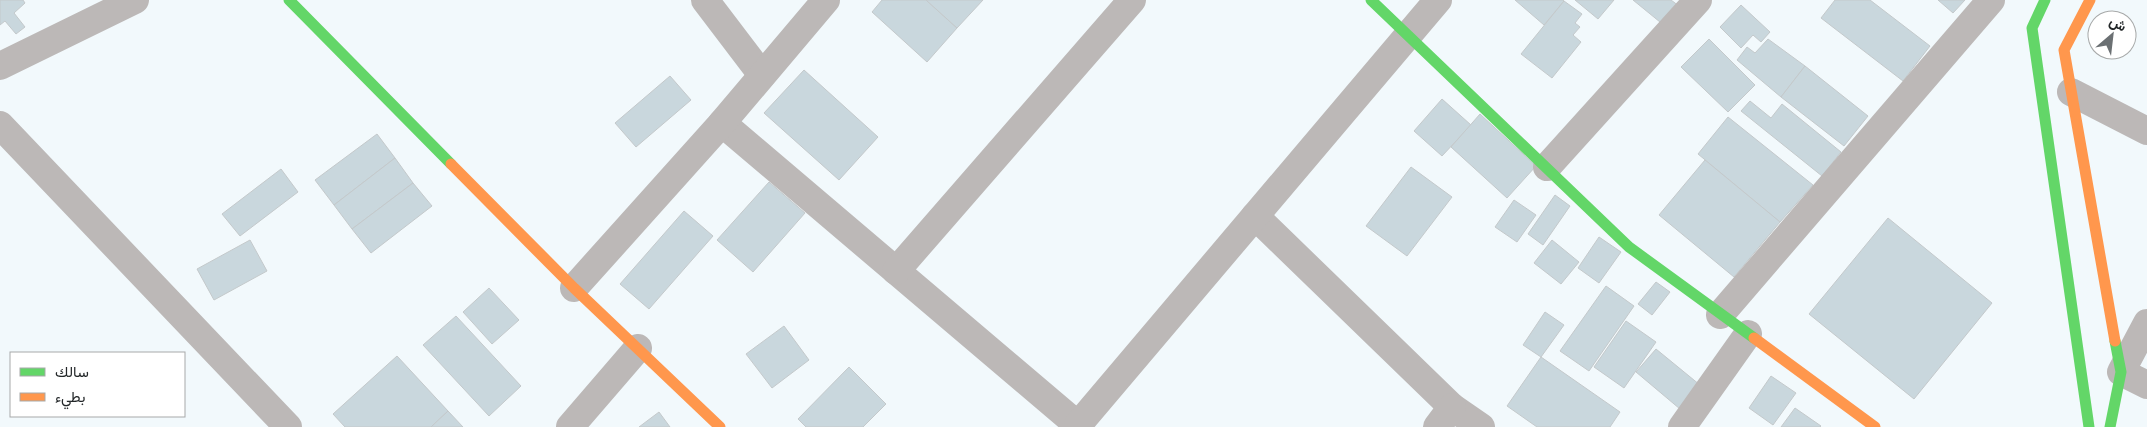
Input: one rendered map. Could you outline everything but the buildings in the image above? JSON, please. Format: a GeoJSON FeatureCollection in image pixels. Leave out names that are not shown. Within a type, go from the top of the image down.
{"type":"FeatureCollection","features":[{"type":"Feature","properties":{"kind":"street"},"geometry":{"type":"LineString","coordinates":[[290,0],[574,288],[720,427]]}},
{"type":"Feature","properties":{"kind":"street"},"geometry":{"type":"LineString","coordinates":[[706,0],[762,75]]}},
{"type":"Feature","properties":{"kind":"street"},"geometry":{"type":"LineString","coordinates":[[574,288],[722,123],[826,0]]}},
{"type":"Feature","properties":{"kind":"street"},"geometry":{"type":"LineString","coordinates":[[896,270],[1132,0]]}},
{"type":"Feature","properties":{"kind":"street"},"geometry":{"type":"LineString","coordinates":[[1371,0],[1629,247],[1874,427]]}},
{"type":"Feature","properties":{"kind":"street"},"geometry":{"type":"LineString","coordinates":[[722,123],[1079,426],[1438,0]]}},
{"type":"Feature","properties":{"kind":"street"},"geometry":{"type":"LineString","coordinates":[[1547,167],[1698,0]]}},
{"type":"Feature","properties":{"kind":"street"},"geometry":{"type":"LineString","coordinates":[[1720,315],[1991,0]]}},
{"type":"Feature","properties":{"kind":"street"},"geometry":{"type":"LineString","coordinates":[[2090,0],[2064,50],[2062,87],[2106,365],[2110,427]]}},
{"type":"Feature","properties":{"kind":"street"},"geometry":{"type":"LineString","coordinates":[[2044,1],[2032,28],[2036,73],[2089,427]]}},
{"type":"Feature","properties":{"kind":"street"},"geometry":{"type":"LineString","coordinates":[[0,66],[123,3]]}},
{"type":"Feature","properties":{"kind":"street"},"geometry":{"type":"LineString","coordinates":[[2036,73],[2147,132]]}},
{"type":"Feature","properties":{"kind":"street"},"geometry":{"type":"LineString","coordinates":[[0,125],[288,427]]}},
{"type":"Feature","properties":{"kind":"street"},"geometry":{"type":"LineString","coordinates":[[1255,216],[1444,417],[1481,427]]}},
{"type":"Feature","properties":{"kind":"street"},"geometry":{"type":"LineString","coordinates":[[2106,365],[2147,323]]}},
{"type":"Feature","properties":{"kind":"street"},"geometry":{"type":"LineString","coordinates":[[1682,427],[1748,334]]}},
{"type":"Feature","properties":{"kind":"street"},"geometry":{"type":"LineString","coordinates":[[570,427],[638,348]]}},
{"type":"Feature","properties":{"kind":"street"},"geometry":{"type":"LineString","coordinates":[[2078,351],[2147,385]]}},
{"type":"Feature","properties":{"kind":"traffic: fast"},"geometry":{"type":"LineString","coordinates":[[289,0],[451,164]]}},
{"type":"Feature","properties":{"kind":"traffic: fast"},"geometry":{"type":"LineString","coordinates":[[1371,0],[1629,247],[1754,338]]}},
{"type":"Feature","properties":{"kind":"traffic: fast"},"geometry":{"type":"LineString","coordinates":[[2045,0],[2032,28],[2089,427]]}},
{"type":"Feature","properties":{"kind":"traffic: fast"},"geometry":{"type":"LineString","coordinates":[[2110,427],[2121,372],[2115,341]]}},
{"type":"Feature","properties":{"kind":"traffic: slow"},"geometry":{"type":"LineString","coordinates":[[2090,0],[2064,50],[2115,341]]}},
{"type":"Feature","properties":{"kind":"traffic: slow"},"geometry":{"type":"LineString","coordinates":[[451,164],[574,288],[720,427]]}},
{"type":"Feature","properties":{"kind":"traffic: slow"},"geometry":{"type":"LineString","coordinates":[[1754,338],[1875,427]]}}]}
